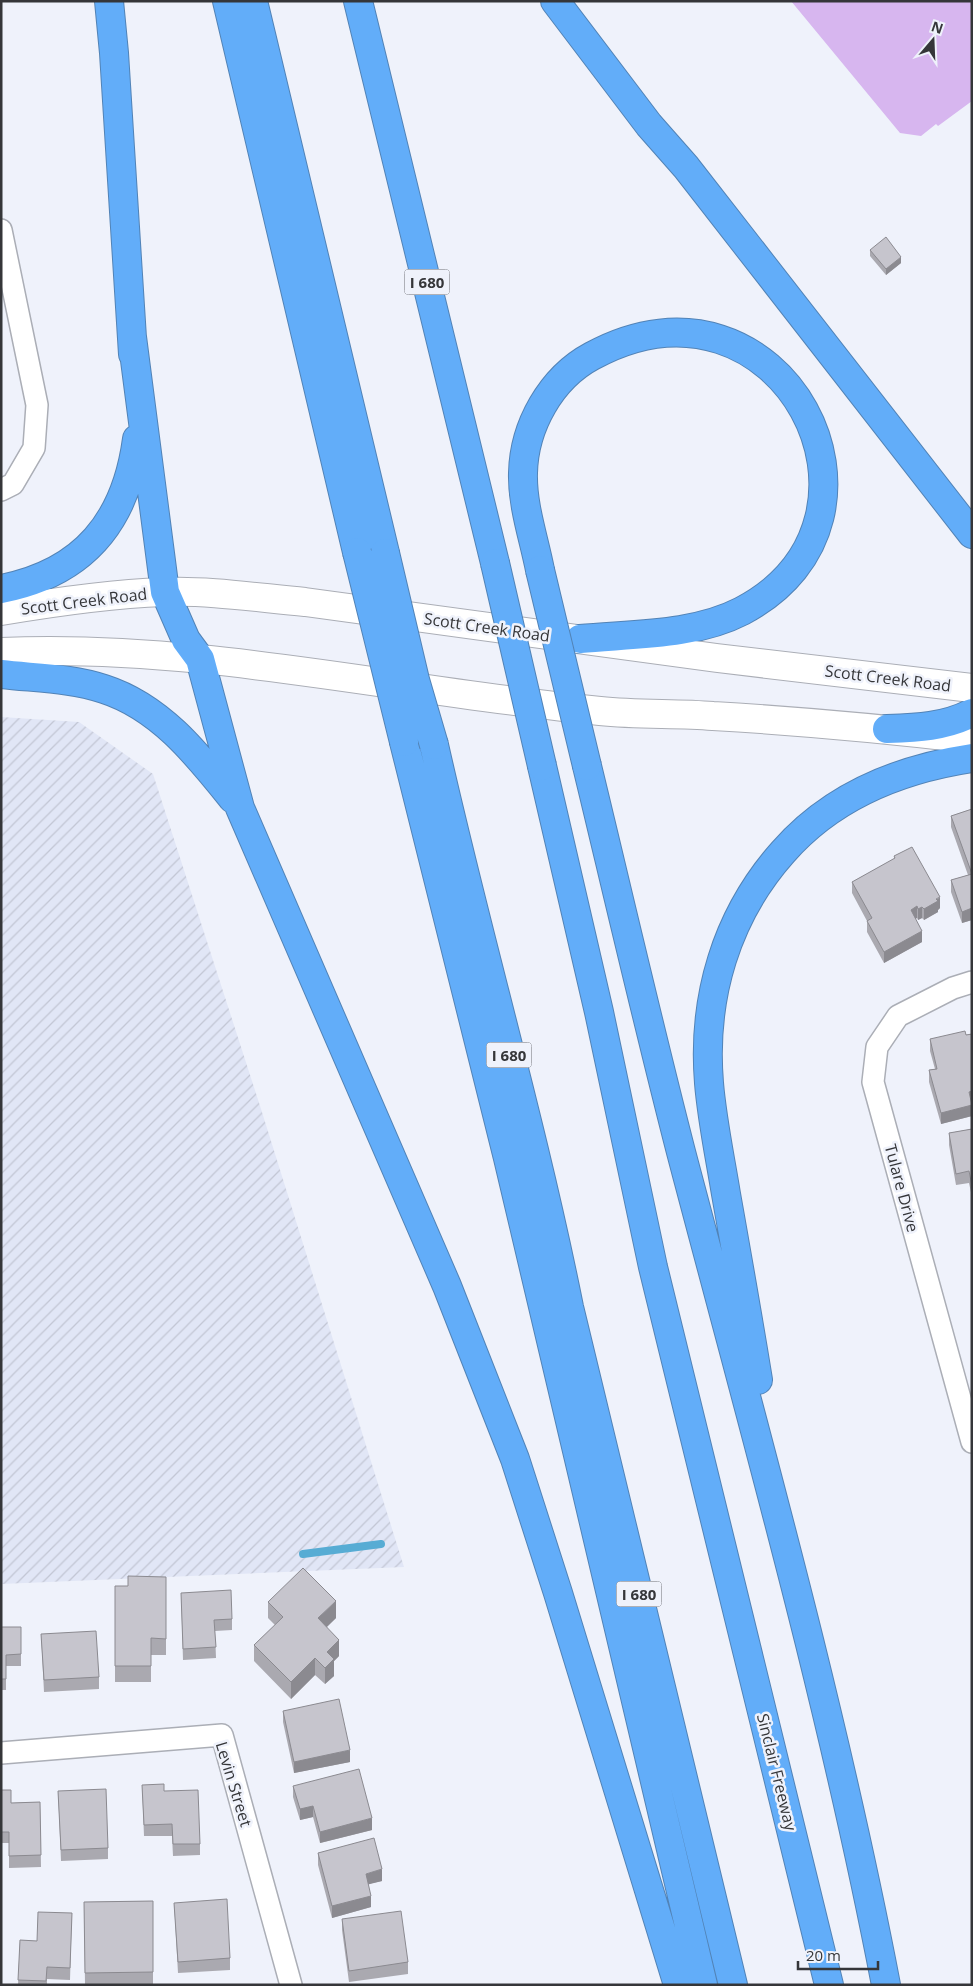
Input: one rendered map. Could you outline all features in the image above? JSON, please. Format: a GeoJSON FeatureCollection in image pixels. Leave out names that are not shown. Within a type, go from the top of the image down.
{"type":"FeatureCollection","features":[{"type":"Feature","properties":{"kind":"highway"},"geometry":{"type":"LineString","coordinates":[[1,589],[30,584],[56,571],[82,554],[102,532],[116,511],[127,488],[134,464],[137,439],[132,336],[109,1]]}},
{"type":"Feature","properties":{"kind":"highway","name":"I 680"},"geometry":{"type":"LineString","coordinates":[[226,1],[357,552],[508,1158],[703,1985]]}},
{"type":"Feature","properties":{"kind":"highway","name":"I 680"},"geometry":{"type":"LineString","coordinates":[[254,1],[415,680],[434,745],[456,845],[474,905],[509,1055],[548,1203],[572,1316],[733,1985]]}},
{"type":"Feature","properties":{"kind":"highway","name":"Sinclair Freeway"},"geometry":{"type":"LineString","coordinates":[[358,1],[495,563],[599,1012],[653,1267],[829,1985]]}},
{"type":"Feature","properties":{"kind":"highway"},"geometry":{"type":"LineString","coordinates":[[555,1],[649,125],[686,167],[969,528]]}},
{"type":"Feature","properties":{"kind":"highway"},"geometry":{"type":"LineString","coordinates":[[580,639],[677,630],[714,623],[741,612],[768,595],[790,574],[803,556],[814,531],[820,506],[823,474],[819,449],[805,409],[786,383],[760,359],[733,342],[701,333],[671,332],[639,336],[608,347],[583,361],[563,378],[546,399],[533,423],[526,448],[522,474],[525,502],[540,570],[680,1148],[793,1568],[854,1826],[886,1985]]}},
{"type":"Feature","properties":{"kind":"highway"},"geometry":{"type":"LineString","coordinates":[[132,336],[165,592],[186,640],[200,659],[240,808],[481,1368],[515,1459],[678,1985]]}},
{"type":"Feature","properties":{"kind":"highway"},"geometry":{"type":"LineString","coordinates":[[1,674],[81,684],[104,689],[135,702],[161,720],[188,745],[240,808]]}},
{"type":"Feature","properties":{"kind":"highway"},"geometry":{"type":"LineString","coordinates":[[887,729],[932,727],[960,719],[972,713]]}},
{"type":"Feature","properties":{"kind":"highway"},"geometry":{"type":"LineString","coordinates":[[793,1568],[761,1398],[710,1093],[709,1024],[714,984],[723,954],[749,896],[769,868],[814,821],[841,802],[890,778],[942,762],[972,758]]}},
{"type":"Feature","properties":{"kind":"main road","name":"Scott Creek Road"},"geometry":{"type":"LineString","coordinates":[[1,611],[165,592],[305,602],[580,639],[972,688]]}},
{"type":"Feature","properties":{"kind":"main road"},"geometry":{"type":"LineString","coordinates":[[1,652],[101,651],[200,659],[602,711],[711,716],[887,729],[972,739]]}},
{"type":"Feature","properties":{"kind":"street"},"geometry":{"type":"LineString","coordinates":[[1,230],[37,405],[34,448],[13,484],[1,490]]}},
{"type":"Feature","properties":{"kind":"street","name":"Tulare Drive"},"geometry":{"type":"LineString","coordinates":[[972,982],[953,988],[898,1016],[877,1047],[872,1082],[972,1442]]}},
{"type":"Feature","properties":{"kind":"street","name":"Levin Street"},"geometry":{"type":"LineString","coordinates":[[1,1753],[222,1735],[291,1985]]}},
{"type":"Feature","properties":{"kind":"shaded area"},"geometry":{"type":"Polygon","coordinates":[[[791,1],[972,1],[972,101],[921,136],[900,133],[791,1]]]}},
{"type":"Feature","properties":{"kind":"shaded area"},"geometry":{"type":"Polygon","coordinates":[[[1,717],[79,722],[153,774],[261,1109],[404,1567],[1,1584],[1,717]]]}},
{"type":"Feature","properties":{"kind":"building"},"geometry":{"type":"Polygon","coordinates":[[[886,237],[901,257],[886,269],[870,250],[886,237]]]}},
{"type":"Feature","properties":{"kind":"building"},"geometry":{"type":"Polygon","coordinates":[[[972,809],[972,874],[951,816],[972,809]]]}},
{"type":"Feature","properties":{"kind":"building"},"geometry":{"type":"Polygon","coordinates":[[[912,847],[940,897],[936,899],[938,901],[924,909],[922,907],[918,909],[917,906],[911,910],[922,931],[884,952],[867,921],[872,918],[852,882],[912,847]]]}},
{"type":"Feature","properties":{"kind":"building"},"geometry":{"type":"Polygon","coordinates":[[[972,874],[972,908],[962,912],[951,880],[972,874]]]}},
{"type":"Feature","properties":{"kind":"building"},"geometry":{"type":"Polygon","coordinates":[[[965,1031],[966,1035],[972,1034],[972,1091],[969,1092],[972,1105],[941,1113],[929,1070],[937,1069],[930,1039],[965,1031]]]}},
{"type":"Feature","properties":{"kind":"building"},"geometry":{"type":"Polygon","coordinates":[[[972,1129],[972,1186],[969,1171],[956,1174],[949,1133],[972,1129]]]}},
{"type":"Feature","properties":{"kind":"building"},"geometry":{"type":"Polygon","coordinates":[[[303,1568],[336,1601],[318,1618],[339,1640],[327,1652],[334,1659],[325,1668],[315,1658],[291,1682],[254,1645],[283,1617],[268,1602],[303,1568]]]}},
{"type":"Feature","properties":{"kind":"building"},"geometry":{"type":"Polygon","coordinates":[[[128,1576],[166,1577],[166,1639],[151,1638],[151,1666],[115,1666],[115,1586],[128,1586],[128,1576]]]}},
{"type":"Feature","properties":{"kind":"building"},"geometry":{"type":"Polygon","coordinates":[[[231,1590],[232,1619],[214,1620],[216,1647],[183,1649],[181,1593],[231,1590]]]}},
{"type":"Feature","properties":{"kind":"building"},"geometry":{"type":"Polygon","coordinates":[[[1,1627],[21,1627],[21,1654],[6,1655],[6,1679],[1,1679],[1,1627]]]}},
{"type":"Feature","properties":{"kind":"building"},"geometry":{"type":"Polygon","coordinates":[[[96,1631],[99,1677],[44,1680],[41,1634],[96,1631]]]}},
{"type":"Feature","properties":{"kind":"building"},"geometry":{"type":"Polygon","coordinates":[[[339,1699],[350,1750],[294,1762],[283,1711],[339,1699]]]}},
{"type":"Feature","properties":{"kind":"building"},"geometry":{"type":"Polygon","coordinates":[[[359,1769],[372,1818],[320,1832],[313,1806],[300,1809],[293,1786],[359,1769]]]}},
{"type":"Feature","properties":{"kind":"building"},"geometry":{"type":"Polygon","coordinates":[[[164,1784],[164,1791],[198,1790],[200,1844],[173,1844],[172,1824],[144,1825],[142,1785],[164,1784]]]}},
{"type":"Feature","properties":{"kind":"building"},"geometry":{"type":"Polygon","coordinates":[[[106,1789],[108,1848],[61,1850],[58,1791],[106,1789]]]}},
{"type":"Feature","properties":{"kind":"building"},"geometry":{"type":"Polygon","coordinates":[[[1,1790],[11,1790],[11,1803],[40,1802],[41,1855],[9,1856],[9,1832],[1,1832],[1,1790]]]}},
{"type":"Feature","properties":{"kind":"building"},"geometry":{"type":"Polygon","coordinates":[[[374,1838],[382,1869],[366,1874],[371,1896],[332,1906],[318,1853],[374,1838]]]}},
{"type":"Feature","properties":{"kind":"building"},"geometry":{"type":"Polygon","coordinates":[[[227,1899],[230,1958],[178,1962],[174,1903],[227,1899]]]}},
{"type":"Feature","properties":{"kind":"building"},"geometry":{"type":"Polygon","coordinates":[[[153,1901],[153,1972],[85,1973],[84,1902],[153,1901]]]}},
{"type":"Feature","properties":{"kind":"building"},"geometry":{"type":"Polygon","coordinates":[[[401,1911],[408,1962],[349,1971],[342,1919],[401,1911]]]}},
{"type":"Feature","properties":{"kind":"building"},"geometry":{"type":"Polygon","coordinates":[[[38,1912],[72,1913],[70,1968],[47,1967],[46,1981],[18,1980],[20,1940],[37,1941],[38,1912]]]}},
{"type":"Feature","properties":{"kind":"waterway"},"geometry":{"type":"LineString","coordinates":[[303,1554],[381,1544]]}}]}
